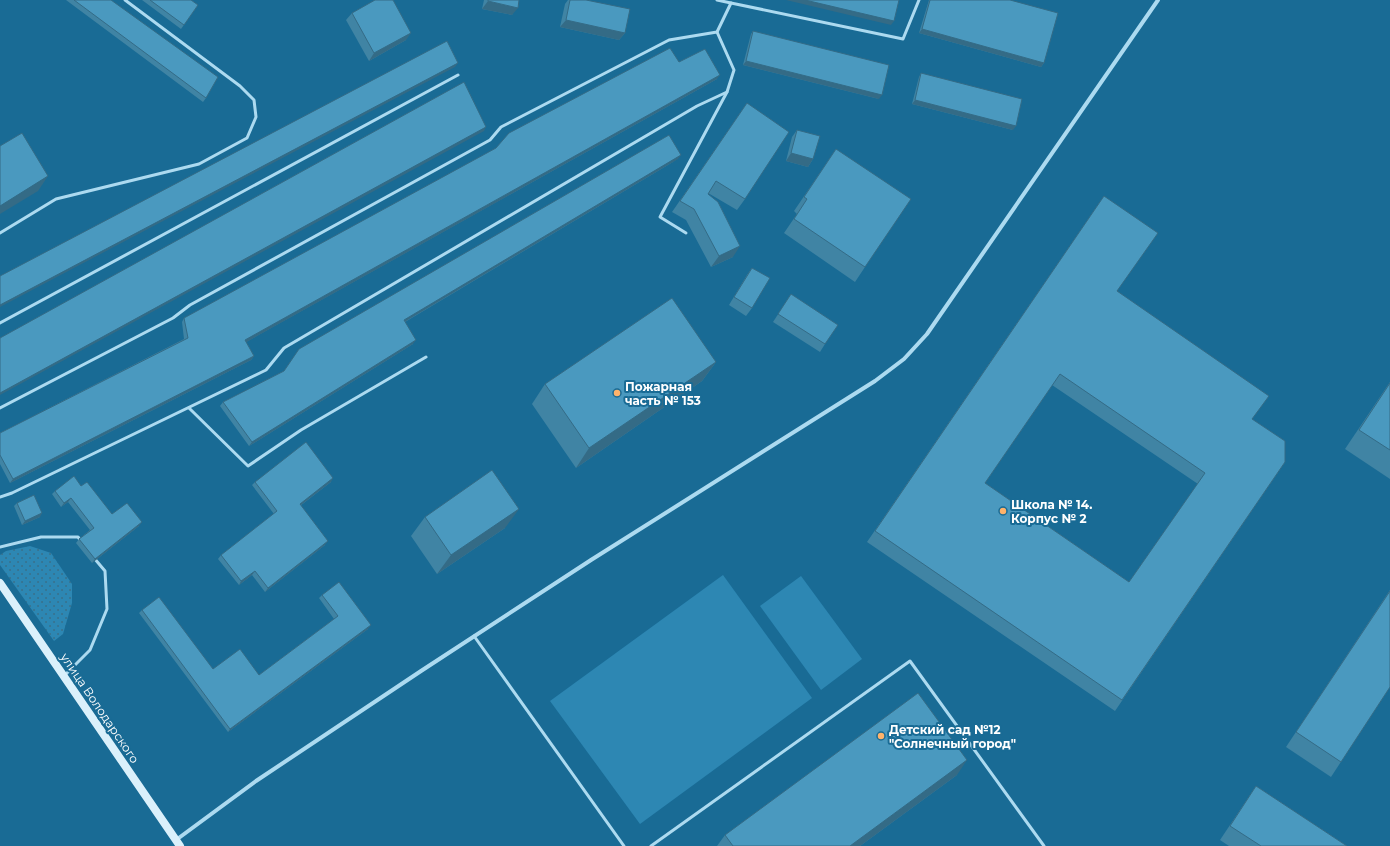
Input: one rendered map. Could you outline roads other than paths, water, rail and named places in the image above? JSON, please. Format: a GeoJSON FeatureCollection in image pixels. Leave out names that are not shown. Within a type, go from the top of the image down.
{"type":"FeatureCollection","features":[{"type":"Feature","properties":{"kind":"main road","name":"улица Володарского"},"geometry":{"type":"LineString","coordinates":[[0,583],[178,843]]}},
{"type":"Feature","properties":{"kind":"street"},"geometry":{"type":"LineString","coordinates":[[178,843],[256,781],[591,560],[875,381],[904,359],[927,334],[1158,0]]}},
{"type":"Feature","properties":{"kind":"lane"},"geometry":{"type":"LineString","coordinates":[[0,233],[56,199],[199,164],[247,138],[256,117],[254,100],[240,86],[125,0]]}},
{"type":"Feature","properties":{"kind":"lane"},"geometry":{"type":"LineString","coordinates":[[717,0],[730,4],[903,39],[919,0]]}},
{"type":"Feature","properties":{"kind":"lane"},"geometry":{"type":"LineString","coordinates":[[686,233],[660,217],[727,92],[734,70],[717,32],[730,4]]}},
{"type":"Feature","properties":{"kind":"lane"},"geometry":{"type":"LineString","coordinates":[[0,408],[173,318],[190,305],[490,140],[501,127],[669,40],[717,32]]}},
{"type":"Feature","properties":{"kind":"lane"},"geometry":{"type":"LineString","coordinates":[[0,323],[458,75]]}},
{"type":"Feature","properties":{"kind":"lane"},"geometry":{"type":"LineString","coordinates":[[0,497],[12,493],[266,370],[284,348],[697,106],[727,92]]}},
{"type":"Feature","properties":{"kind":"lane"},"geometry":{"type":"LineString","coordinates":[[189,408],[248,466],[300,430],[426,357]]}},
{"type":"Feature","properties":{"kind":"lane"},"geometry":{"type":"LineString","coordinates":[[0,547],[41,537],[78,537],[82,543]]}},
{"type":"Feature","properties":{"kind":"lane"},"geometry":{"type":"LineString","coordinates":[[64,676],[90,650],[107,609],[105,571],[91,554]]}},
{"type":"Feature","properties":{"kind":"lane"},"geometry":{"type":"LineString","coordinates":[[474,636],[624,846]]}},
{"type":"Feature","properties":{"kind":"lane"},"geometry":{"type":"LineString","coordinates":[[651,846],[910,661],[1044,846]]}},
{"type":"Feature","properties":{"kind":"place","name":"Пожарная часть № 153"},"geometry":{"type":"Point","coordinates":[617,393]}},
{"type":"Feature","properties":{"kind":"place","name":"Школа № 14. Корпус № 2"},"geometry":{"type":"Point","coordinates":[1003,511]}},
{"type":"Feature","properties":{"kind":"place","name":"Детский сад №12 \"Солнечный город\""},"geometry":{"type":"Point","coordinates":[881,736]}}]}
